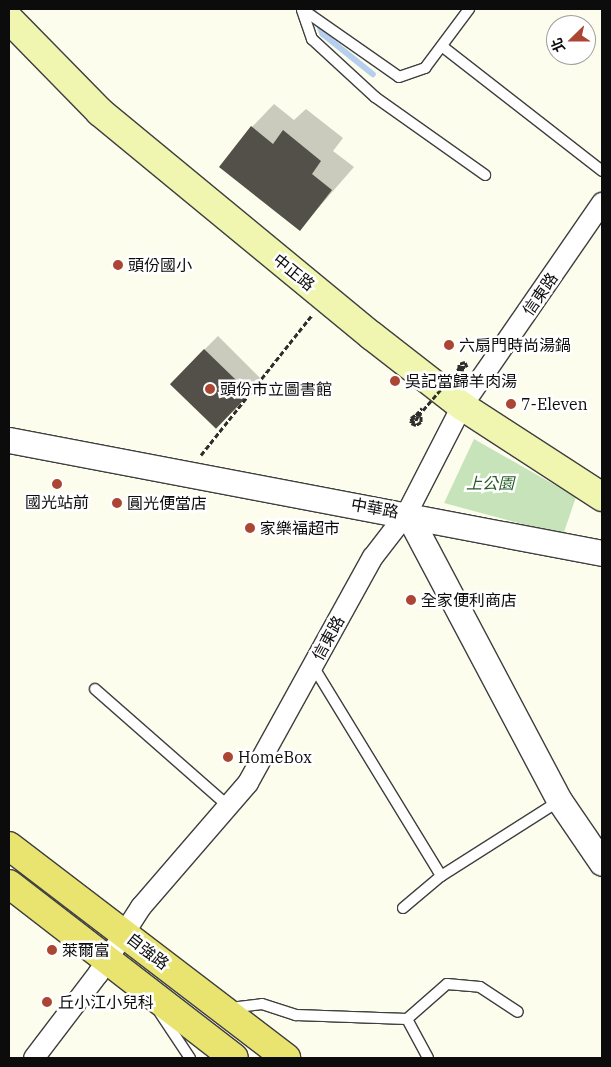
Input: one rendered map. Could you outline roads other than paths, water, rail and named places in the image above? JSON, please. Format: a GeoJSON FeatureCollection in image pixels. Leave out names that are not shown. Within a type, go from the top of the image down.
{"type":"FeatureCollection","features":[{"type":"Feature","properties":{"kind":"main road","name":"中正路"},"geometry":{"type":"LineString","coordinates":[[9,19],[100,112],[364,330],[462,406],[602,498]]}},
{"type":"Feature","properties":{"kind":"main road","name":"自強路"},"geometry":{"type":"LineString","coordinates":[[9,846],[124,932],[286,1058]]}},
{"type":"Feature","properties":{"kind":"main road","name":"自強路"},"geometry":{"type":"LineString","coordinates":[[9,884],[234,1058]]}},
{"type":"Feature","properties":{"kind":"street","name":"信東路"},"geometry":{"type":"LineString","coordinates":[[34,1058],[98,974],[141,907],[248,783],[373,557],[407,514],[462,406],[602,203]]}},
{"type":"Feature","properties":{"kind":"street","name":"中華路"},"geometry":{"type":"LineString","coordinates":[[9,440],[407,514],[560,800],[602,863]]}},
{"type":"Feature","properties":{"kind":"street"},"geometry":{"type":"LineString","coordinates":[[407,514],[602,553]]}},
{"type":"Feature","properties":{"kind":"lane"},"geometry":{"type":"LineString","coordinates":[[302,9],[399,77],[425,68],[443,47],[469,9]]}},
{"type":"Feature","properties":{"kind":"lane"},"geometry":{"type":"LineString","coordinates":[[302,9],[312,39],[375,97],[486,175]]}},
{"type":"Feature","properties":{"kind":"lane"},"geometry":{"type":"LineString","coordinates":[[443,47],[602,171]]}},
{"type":"Feature","properties":{"kind":"lane"},"geometry":{"type":"LineString","coordinates":[[313,666],[441,876]]}},
{"type":"Feature","properties":{"kind":"lane"},"geometry":{"type":"LineString","coordinates":[[95,689],[228,806]]}},
{"type":"Feature","properties":{"kind":"lane"},"geometry":{"type":"LineString","coordinates":[[403,908],[441,876],[560,800]]}},
{"type":"Feature","properties":{"kind":"lane"},"geometry":{"type":"LineString","coordinates":[[222,1008],[262,1004],[296,1015],[407,1019],[447,984],[480,987],[518,1012]]}},
{"type":"Feature","properties":{"kind":"lane"},"geometry":{"type":"LineString","coordinates":[[144,989],[190,1058]]}},
{"type":"Feature","properties":{"kind":"lane"},"geometry":{"type":"LineString","coordinates":[[407,1019],[428,1058]]}},
{"type":"Feature","properties":{"kind":"waterway"},"geometry":{"type":"LineString","coordinates":[[313,9],[323,34],[373,74]]}},
{"type":"Feature","properties":{"kind":"place","name":"頭份國小"},"geometry":{"type":"Point","coordinates":[118,265]}},
{"type":"Feature","properties":{"kind":"place","name":"六扇門時尚湯鍋"},"geometry":{"type":"Point","coordinates":[449,345]}},
{"type":"Feature","properties":{"kind":"place","name":"吳記當歸羊肉湯"},"geometry":{"type":"Point","coordinates":[395,381]}},
{"type":"Feature","properties":{"kind":"place","name":"頭份市立圖書館"},"geometry":{"type":"Point","coordinates":[210,389]}},
{"type":"Feature","properties":{"kind":"place","name":"7-Eleven"},"geometry":{"type":"Point","coordinates":[511,404]}},
{"type":"Feature","properties":{"kind":"place","name":"國光站前"},"geometry":{"type":"Point","coordinates":[57,484]}},
{"type":"Feature","properties":{"kind":"place","name":"圓光便當店"},"geometry":{"type":"Point","coordinates":[117,503]}},
{"type":"Feature","properties":{"kind":"place","name":"家樂福超市"},"geometry":{"type":"Point","coordinates":[250,528]}},
{"type":"Feature","properties":{"kind":"place","name":"全家便利商店"},"geometry":{"type":"Point","coordinates":[411,600]}},
{"type":"Feature","properties":{"kind":"place","name":"HomeBox"},"geometry":{"type":"Point","coordinates":[228,757]}},
{"type":"Feature","properties":{"kind":"place","name":"萊爾富"},"geometry":{"type":"Point","coordinates":[52,950]}},
{"type":"Feature","properties":{"kind":"place","name":"丘小江小兒科"},"geometry":{"type":"Point","coordinates":[47,1002]}},
{"type":"Feature","properties":{"kind":"park label","name":"上公園"},"geometry":{"type":"Point","coordinates":[490,483]}}]}
